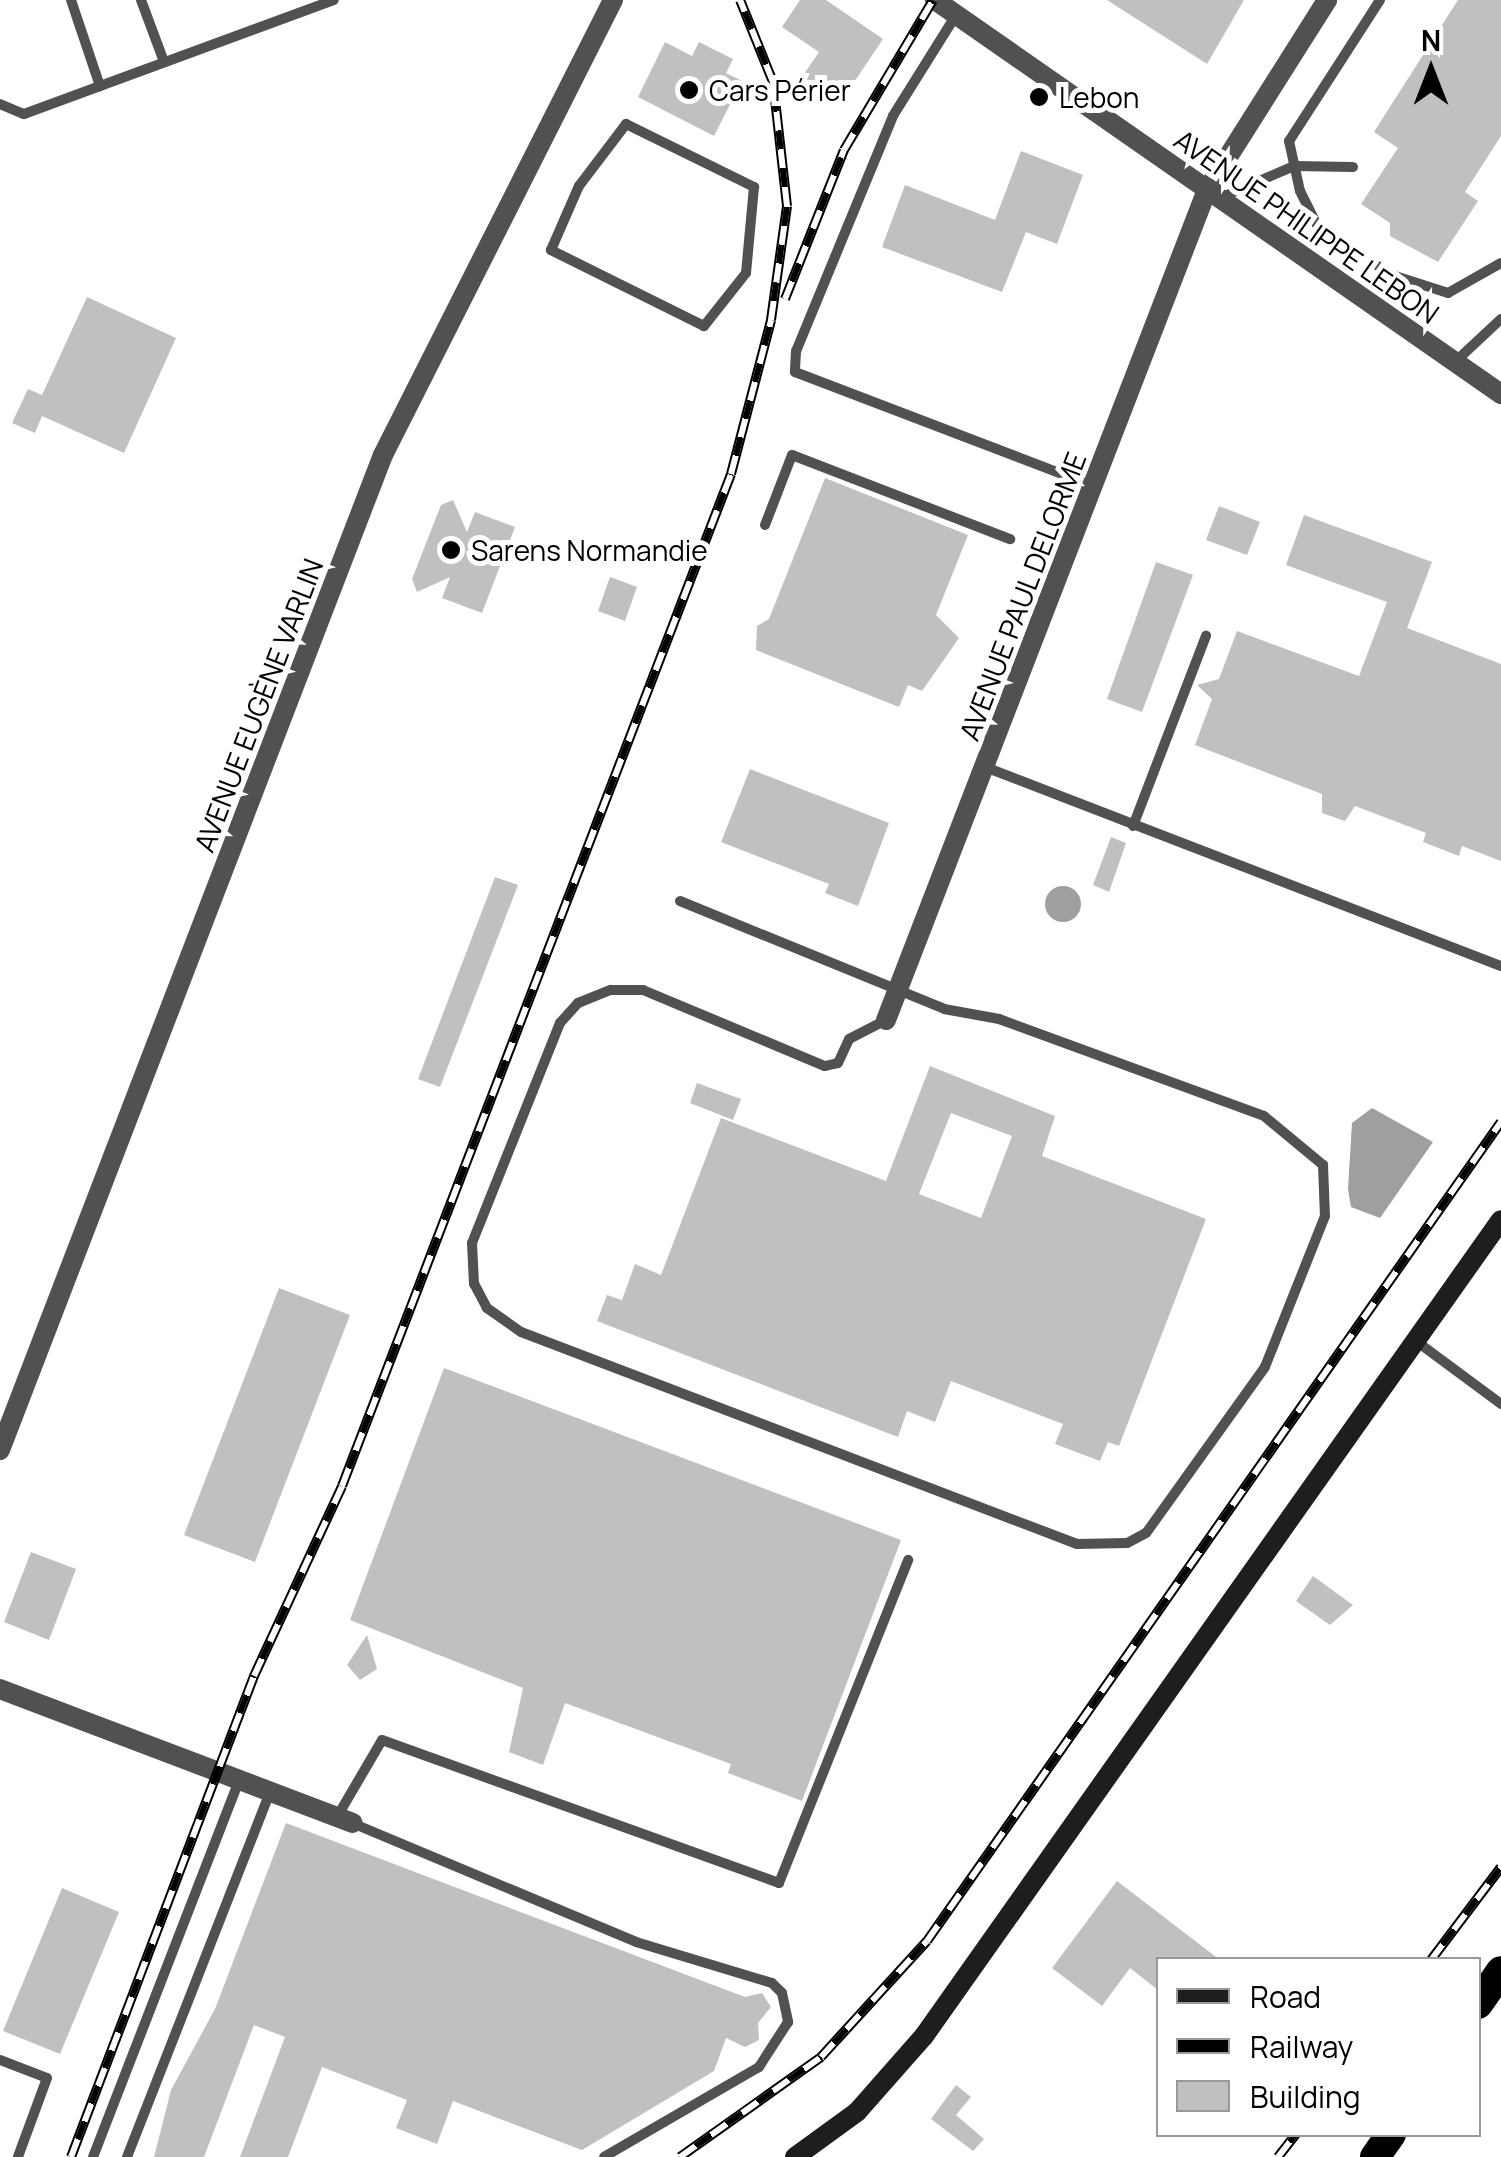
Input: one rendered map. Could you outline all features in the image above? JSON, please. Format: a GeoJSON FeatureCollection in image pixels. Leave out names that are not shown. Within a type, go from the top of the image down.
{"type":"FeatureCollection","features":[{"type":"Feature","properties":{"kind":"highway"},"geometry":{"type":"LineString","coordinates":[[1481,2000],[1501,1971]]}},
{"type":"Feature","properties":{"kind":"street","name":"AVENUE EUGÈNE VARLIN"},"geometry":{"type":"LineString","coordinates":[[0,1450],[382,454],[613,0]]}},
{"type":"Feature","properties":{"kind":"street","name":"AVENUE PHILIPPE LEBON"},"geometry":{"type":"LineString","coordinates":[[935,0],[1501,394]]}},
{"type":"Feature","properties":{"kind":"street","name":"AVENUE PAUL DELORME"},"geometry":{"type":"LineString","coordinates":[[886,1020],[1213,194],[1327,0]]}},
{"type":"Feature","properties":{"kind":"street"},"geometry":{"type":"LineString","coordinates":[[795,2157],[857,2112],[924,2036],[1501,1220]]}},
{"type":"Feature","properties":{"kind":"street"},"geometry":{"type":"LineString","coordinates":[[0,1689],[344,1820]]}},
{"type":"Feature","properties":{"kind":"lane"},"geometry":{"type":"LineString","coordinates":[[71,0],[100,86]]}},
{"type":"Feature","properties":{"kind":"lane"},"geometry":{"type":"LineString","coordinates":[[140,0],[164,62]]}},
{"type":"Feature","properties":{"kind":"lane"},"geometry":{"type":"LineString","coordinates":[[0,104],[24,114],[334,0]]}},
{"type":"Feature","properties":{"kind":"lane"},"geometry":{"type":"LineString","coordinates":[[1380,0],[1289,142],[1318,228],[1392,275],[1448,293],[1501,263]]}},
{"type":"Feature","properties":{"kind":"lane"},"geometry":{"type":"LineString","coordinates":[[956,15],[893,116],[796,351],[795,372],[1095,487]]}},
{"type":"Feature","properties":{"kind":"lane"},"geometry":{"type":"LineString","coordinates":[[626,124],[754,187],[746,273],[704,326],[552,250],[579,186],[626,124]]}},
{"type":"Feature","properties":{"kind":"lane"},"geometry":{"type":"LineString","coordinates":[[1213,194],[1294,166],[1353,167]]}},
{"type":"Feature","properties":{"kind":"lane"},"geometry":{"type":"LineString","coordinates":[[1456,362],[1498,325]]}},
{"type":"Feature","properties":{"kind":"lane"},"geometry":{"type":"LineString","coordinates":[[765,525],[792,455],[1010,539]]}},
{"type":"Feature","properties":{"kind":"lane"},"geometry":{"type":"LineString","coordinates":[[1133,826],[1206,636]]}},
{"type":"Feature","properties":{"kind":"lane"},"geometry":{"type":"LineString","coordinates":[[985,768],[1501,966]]}},
{"type":"Feature","properties":{"kind":"lane"},"geometry":{"type":"LineString","coordinates":[[680,901],[897,992],[999,1019],[1264,1116],[1323,1166],[1325,1216],[1265,1367],[1146,1533],[1128,1543],[1077,1544],[521,1332],[487,1308],[474,1284],[472,1242],[560,1023],[578,1003],[611,990],[643,990],[824,1066],[838,1063],[849,1038],[886,1020]]}},
{"type":"Feature","properties":{"kind":"lane"},"geometry":{"type":"LineString","coordinates":[[1416,1340],[1501,1404]]}},
{"type":"Feature","properties":{"kind":"lane"},"geometry":{"type":"LineString","coordinates":[[604,2157],[759,2067],[788,2022],[782,1992],[618,1934],[344,1820],[382,1740],[779,1883],[908,1560]]}},
{"type":"Feature","properties":{"kind":"lane"},"geometry":{"type":"LineString","coordinates":[[92,2157],[239,1780]]}},
{"type":"Feature","properties":{"kind":"lane"},"geometry":{"type":"LineString","coordinates":[[127,2157],[270,1792]]}},
{"type":"Feature","properties":{"kind":"lane"},"geometry":{"type":"LineString","coordinates":[[0,2060],[47,2078],[18,2157]]}},
{"type":"Feature","properties":{"kind":"shaded area"},"geometry":{"type":"Polygon","coordinates":[[[1063,886],[1076,891],[1081,904],[1076,917],[1063,922],[1050,917],[1045,904],[1050,891],[1063,886]]]}},
{"type":"Feature","properties":{"kind":"shaded area"},"geometry":{"type":"Polygon","coordinates":[[[1372,1108],[1433,1142],[1380,1218],[1351,1207],[1348,1189],[1352,1123],[1372,1108]]]}},
{"type":"Feature","properties":{"kind":"building"},"geometry":{"type":"Polygon","coordinates":[[[800,0],[826,0],[883,39],[840,103],[802,77],[819,52],[782,27],[800,0]]]}},
{"type":"Feature","properties":{"kind":"building"},"geometry":{"type":"Polygon","coordinates":[[[1107,0],[1244,0],[1207,64],[1107,0]]]}},
{"type":"Feature","properties":{"kind":"building"},"geometry":{"type":"Polygon","coordinates":[[[1458,0],[1501,0],[1501,136],[1465,192],[1478,201],[1438,262],[1390,236],[1390,223],[1361,204],[1398,148],[1374,132],[1458,0]]]}},
{"type":"Feature","properties":{"kind":"building","name":"Cars Périer"},"geometry":{"type":"Polygon","coordinates":[[[665,42],[692,56],[699,42],[733,59],[726,73],[742,81],[714,136],[638,97],[665,42]]]}},
{"type":"Feature","properties":{"kind":"building"},"geometry":{"type":"Polygon","coordinates":[[[1021,151],[1083,175],[1057,244],[1026,232],[1002,292],[882,247],[905,185],[995,220],[1021,151]]]}},
{"type":"Feature","properties":{"kind":"building"},"geometry":{"type":"Polygon","coordinates":[[[87,297],[176,338],[124,453],[42,416],[35,433],[12,423],[28,389],[42,395],[87,297]]]}},
{"type":"Feature","properties":{"kind":"building"},"geometry":{"type":"Polygon","coordinates":[[[825,478],[968,535],[936,615],[959,638],[922,691],[908,685],[899,707],[756,650],[757,626],[769,619],[825,478]]]}},
{"type":"Feature","properties":{"kind":"building"},"geometry":{"type":"Polygon","coordinates":[[[453,500],[467,532],[475,512],[515,527],[482,613],[442,598],[450,577],[417,592],[412,579],[441,505],[453,500]]]}},
{"type":"Feature","properties":{"kind":"building"},"geometry":{"type":"Polygon","coordinates":[[[1219,506],[1260,522],[1247,555],[1206,540],[1219,506]]]}},
{"type":"Feature","properties":{"kind":"building"},"geometry":{"type":"Polygon","coordinates":[[[1304,515],[1432,562],[1407,628],[1501,664],[1501,861],[1462,846],[1459,856],[1423,842],[1426,833],[1355,806],[1345,821],[1322,813],[1322,794],[1195,745],[1212,699],[1197,685],[1219,679],[1237,631],[1359,676],[1387,602],[1286,565],[1304,515]]]}},
{"type":"Feature","properties":{"kind":"building"},"geometry":{"type":"Polygon","coordinates":[[[1156,562],[1193,575],[1142,712],[1107,699],[1156,562]]]}},
{"type":"Feature","properties":{"kind":"building"},"geometry":{"type":"Polygon","coordinates":[[[610,577],[637,587],[625,621],[598,611],[610,577]]]}},
{"type":"Feature","properties":{"kind":"building"},"geometry":{"type":"Polygon","coordinates":[[[750,769],[889,823],[858,906],[825,893],[829,884],[721,842],[750,769]]]}},
{"type":"Feature","properties":{"kind":"building"},"geometry":{"type":"Polygon","coordinates":[[[1111,837],[1126,843],[1109,892],[1093,885],[1111,837]]]}},
{"type":"Feature","properties":{"kind":"building"},"geometry":{"type":"Polygon","coordinates":[[[495,877],[518,885],[440,1087],[418,1079],[495,877]]]}},
{"type":"Feature","properties":{"kind":"building"},"geometry":{"type":"Polygon","coordinates":[[[930,1066],[1055,1116],[1042,1156],[1206,1219],[1119,1446],[1108,1442],[1100,1461],[1055,1444],[1063,1424],[951,1381],[935,1422],[907,1411],[898,1437],[597,1321],[607,1295],[622,1300],[635,1264],[661,1275],[721,1118],[886,1181],[930,1066]],[[951,1113],[919,1194],[981,1218],[1012,1136],[951,1113]]]}},
{"type":"Feature","properties":{"kind":"building"},"geometry":{"type":"Polygon","coordinates":[[[697,1083],[741,1099],[733,1120],[690,1103],[697,1083]]]}},
{"type":"Feature","properties":{"kind":"building"},"geometry":{"type":"Polygon","coordinates":[[[279,1288],[350,1315],[255,1562],[184,1535],[279,1288]]]}},
{"type":"Feature","properties":{"kind":"building"},"geometry":{"type":"Polygon","coordinates":[[[444,1368],[901,1540],[802,1801],[728,1773],[731,1764],[565,1703],[543,1765],[509,1752],[523,1688],[350,1620],[444,1368]]]}},
{"type":"Feature","properties":{"kind":"building"},"geometry":{"type":"Polygon","coordinates":[[[31,1552],[76,1569],[49,1640],[4,1622],[31,1552]]]}},
{"type":"Feature","properties":{"kind":"building"},"geometry":{"type":"Polygon","coordinates":[[[1313,1576],[1353,1605],[1330,1625],[1296,1601],[1313,1576]]]}},
{"type":"Feature","properties":{"kind":"building"},"geometry":{"type":"Polygon","coordinates":[[[367,1635],[377,1669],[360,1680],[347,1665],[367,1635]]]}},
{"type":"Feature","properties":{"kind":"building"},"geometry":{"type":"Polygon","coordinates":[[[286,1823],[745,1997],[762,1993],[771,2007],[758,2023],[759,2040],[745,2047],[726,2038],[714,2071],[582,2150],[453,2101],[437,2144],[396,2128],[407,2100],[322,2067],[288,2157],[240,2157],[285,2037],[254,2025],[204,2157],[154,2157],[171,2090],[215,2009],[286,1823]]]}},
{"type":"Feature","properties":{"kind":"building"},"geometry":{"type":"Polygon","coordinates":[[[1117,1881],[1216,1957],[1156,1957],[1156,1988],[1130,1968],[1102,2006],[1052,1968],[1117,1881]]]}},
{"type":"Feature","properties":{"kind":"building"},"geometry":{"type":"Polygon","coordinates":[[[62,1888],[119,1912],[60,2054],[3,2031],[62,1888]]]}},
{"type":"Feature","properties":{"kind":"building"},"geometry":{"type":"Polygon","coordinates":[[[956,2085],[971,2097],[956,2115],[984,2139],[973,2151],[931,2119],[956,2085]]]}},
{"type":"Feature","properties":{"kind":"railway"},"geometry":{"type":"LineString","coordinates":[[71,2157],[254,1676],[342,1486],[731,474],[771,320],[787,206],[773,82],[740,0]]}},
{"type":"Feature","properties":{"kind":"railway"},"geometry":{"type":"LineString","coordinates":[[785,299],[844,150],[933,0]]}},
{"type":"Feature","properties":{"kind":"railway"},"geometry":{"type":"LineString","coordinates":[[680,2157],[821,2057],[927,1941],[1501,1122]]}},
{"type":"Feature","properties":{"kind":"railway"},"geometry":{"type":"LineString","coordinates":[[1433,1957],[1501,1867]]}},
{"type":"Feature","properties":{"kind":"railway"},"geometry":{"type":"LineString","coordinates":[[1278,2157],[1294,2137]]}},
{"type":"Feature","properties":{"kind":"place","name":"Cars Périer"},"geometry":{"type":"Point","coordinates":[689,90]}},
{"type":"Feature","properties":{"kind":"place","name":"Lebon"},"geometry":{"type":"Point","coordinates":[1039,97]}},
{"type":"Feature","properties":{"kind":"place","name":"Sarens Normandie"},"geometry":{"type":"Point","coordinates":[451,550]}}]}
